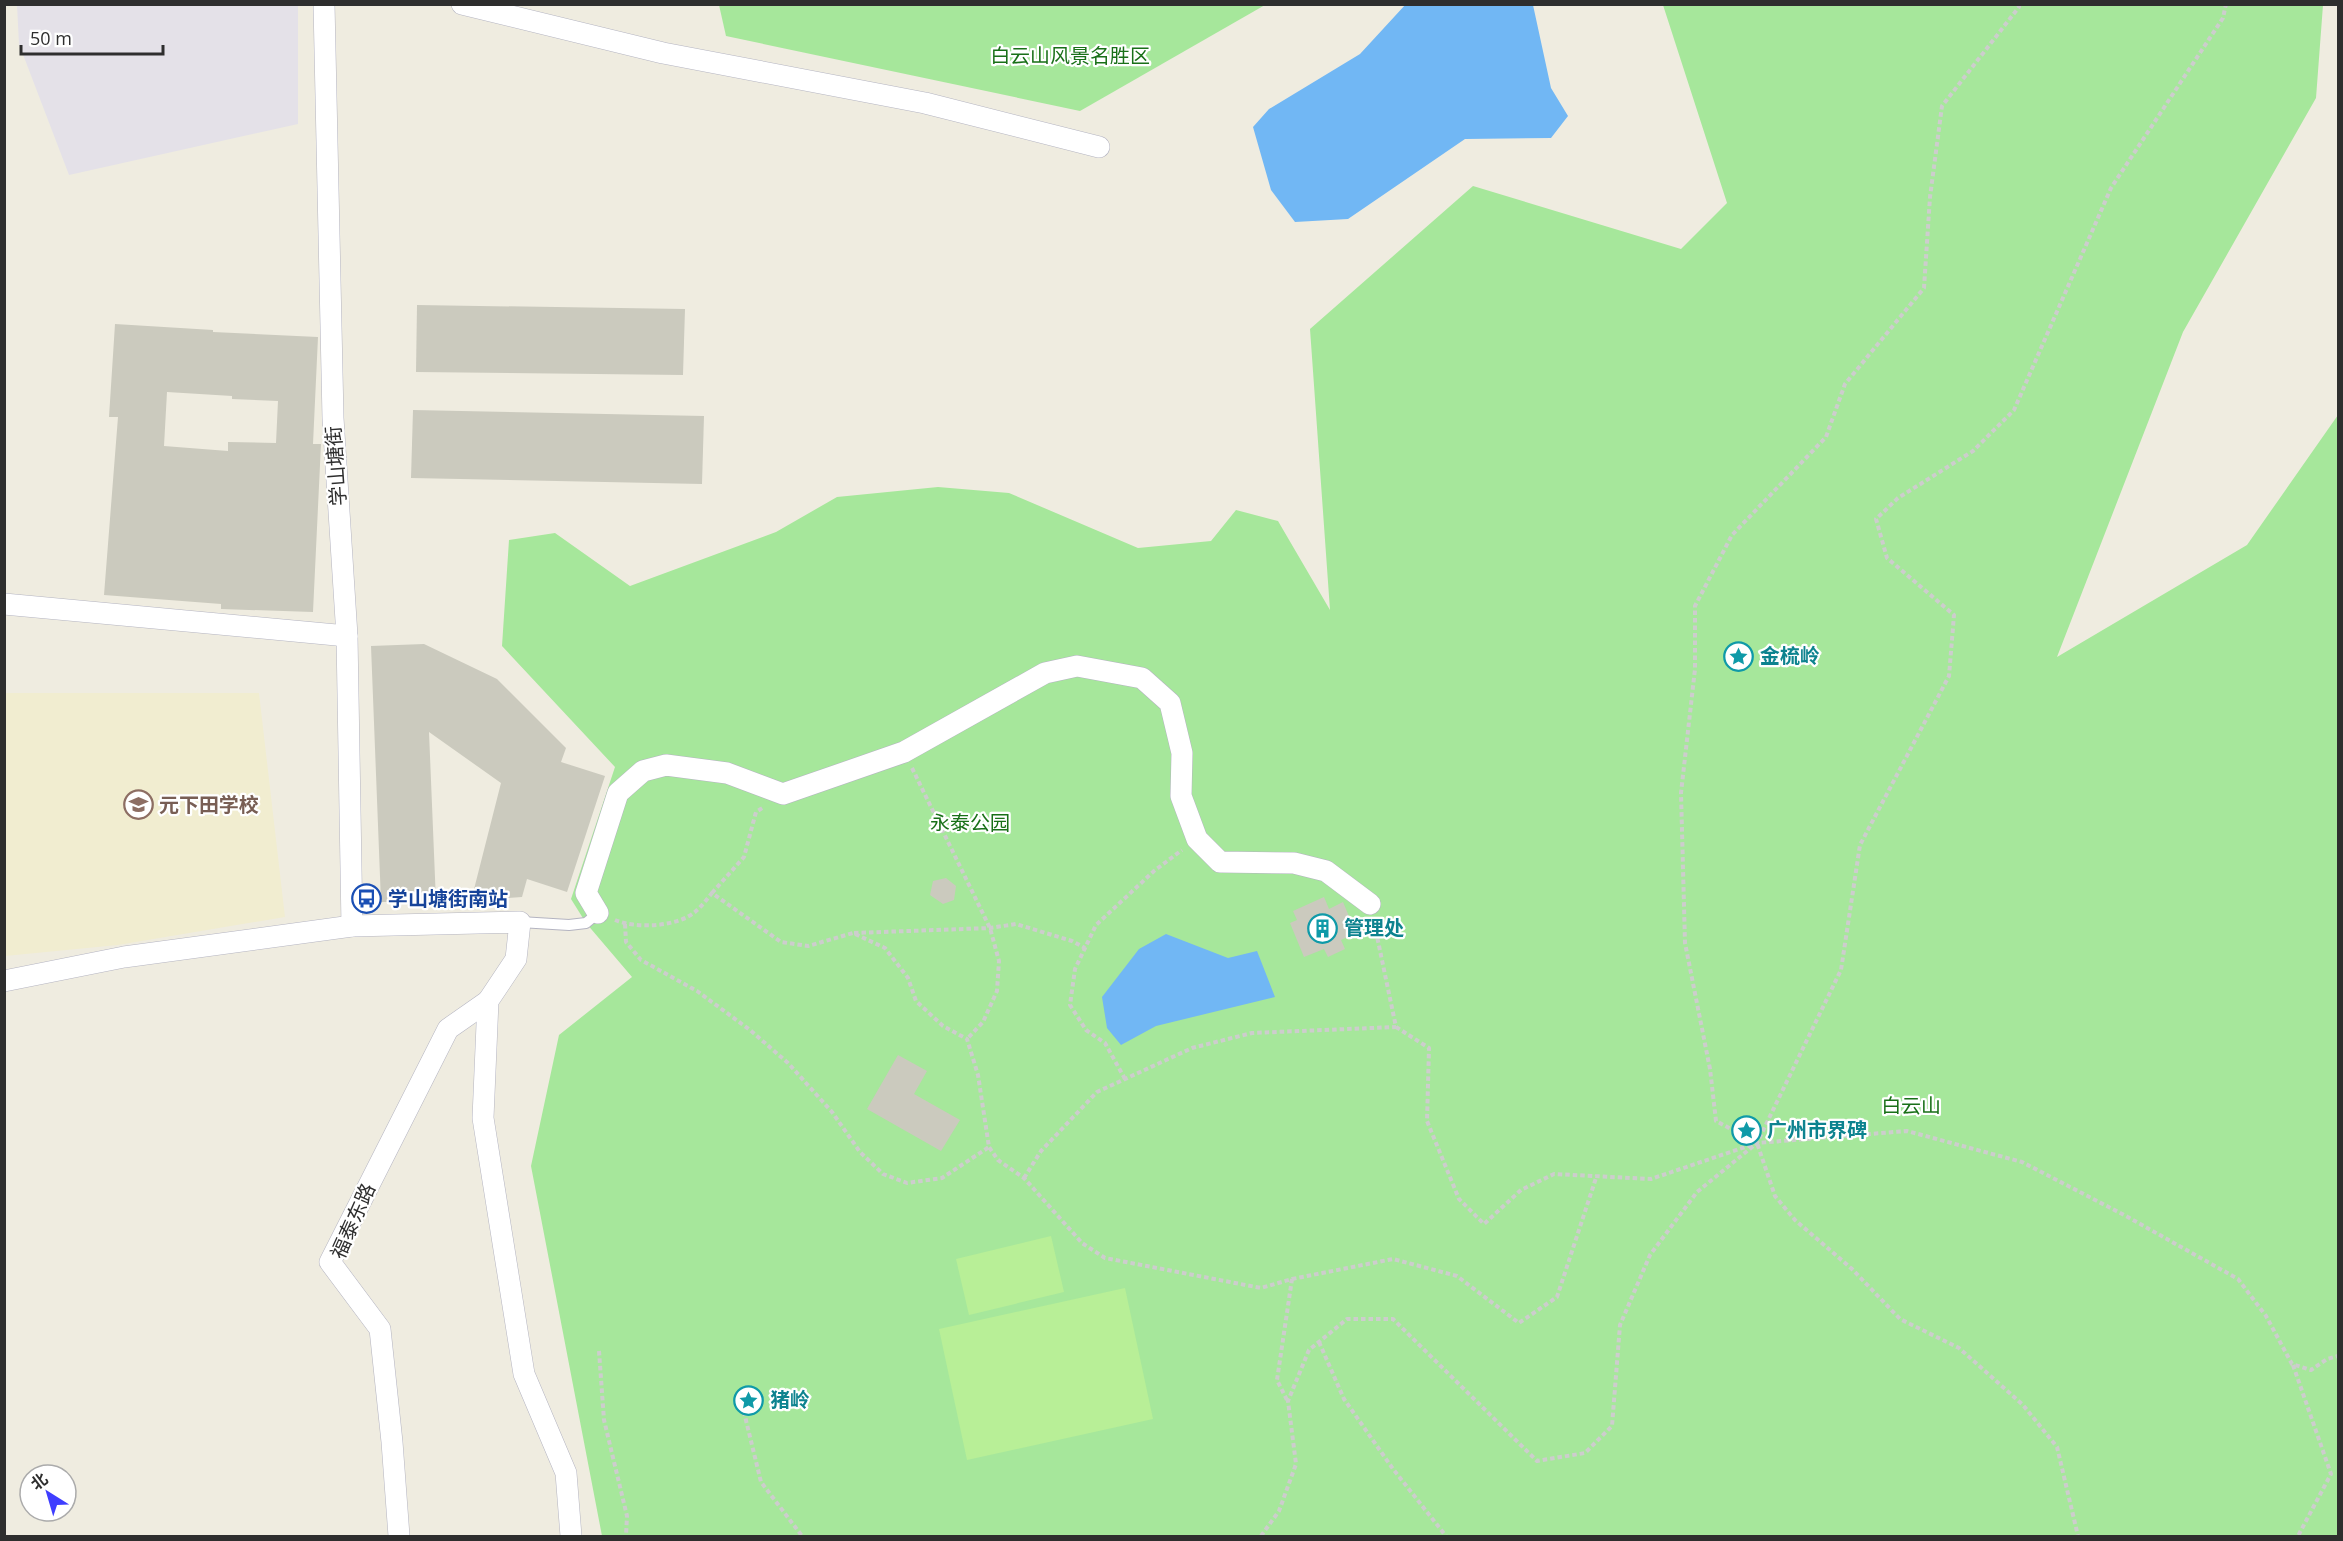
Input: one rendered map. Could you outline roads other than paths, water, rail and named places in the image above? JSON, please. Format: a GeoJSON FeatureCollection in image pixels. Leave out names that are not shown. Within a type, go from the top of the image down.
{"type":"FeatureCollection","features":[{"type":"Feature","properties":{"kind":"street","name":"学山塘街"},"geometry":{"type":"LineString","coordinates":[[324,4],[333,418],[347,636],[352,926]]}},
{"type":"Feature","properties":{"kind":"street"},"geometry":{"type":"LineString","coordinates":[[462,4],[663,53],[925,103],[1100,147]]}},
{"type":"Feature","properties":{"kind":"street"},"geometry":{"type":"LineString","coordinates":[[4,604],[347,636]]}},
{"type":"Feature","properties":{"kind":"street"},"geometry":{"type":"LineString","coordinates":[[598,913],[586,893],[618,793],[643,771],[666,765],[727,773],[783,794],[904,753],[1045,673],[1077,666],[1142,678],[1170,703],[1182,753],[1181,796],[1197,839],[1220,862],[1294,863],[1326,871],[1370,904]]}},
{"type":"Feature","properties":{"kind":"street"},"geometry":{"type":"LineString","coordinates":[[4,981],[124,957],[352,926],[520,922],[516,959],[488,1001],[483,1118],[524,1374],[566,1473],[572,1536]]}},
{"type":"Feature","properties":{"kind":"street","name":"福泰东路"},"geometry":{"type":"LineString","coordinates":[[399,1536],[380,1329],[330,1262],[448,1029],[488,1001]]}},
{"type":"Feature","properties":{"kind":"lane"},"geometry":{"type":"LineString","coordinates":[[520,922],[569,925],[586,923],[598,913]]}},
{"type":"Feature","properties":{"kind":"water"},"geometry":{"type":"Polygon","coordinates":[[[1406,4],[1533,5],[1551,88],[1568,116],[1551,138],[1465,139],[1348,219],[1295,222],[1271,190],[1253,127],[1269,109],[1360,54],[1406,4]]]}},
{"type":"Feature","properties":{"kind":"water"},"geometry":{"type":"Polygon","coordinates":[[[1166,934],[1228,958],[1257,951],[1275,997],[1156,1026],[1121,1045],[1107,1028],[1102,997],[1139,949],[1166,934]]]}},
{"type":"Feature","properties":{"kind":"place","name":"金梳岭"},"geometry":{"type":"Point","coordinates":[1739,656]}},
{"type":"Feature","properties":{"kind":"place","name":"元下田学校"},"geometry":{"type":"Point","coordinates":[138,805]}},
{"type":"Feature","properties":{"kind":"place","name":"学山塘街南站"},"geometry":{"type":"Point","coordinates":[367,899]}},
{"type":"Feature","properties":{"kind":"place","name":"管理处"},"geometry":{"type":"Point","coordinates":[1323,928]}},
{"type":"Feature","properties":{"kind":"place","name":"广州市界碑"},"geometry":{"type":"Point","coordinates":[1746,1130]}},
{"type":"Feature","properties":{"kind":"place","name":"猪岭"},"geometry":{"type":"Point","coordinates":[749,1400]}},
{"type":"Feature","properties":{"kind":"park label","name":"白云山风景名胜区"},"geometry":{"type":"Point","coordinates":[1070,56]}},
{"type":"Feature","properties":{"kind":"park label","name":"永泰公园"},"geometry":{"type":"Point","coordinates":[970,823]}},
{"type":"Feature","properties":{"kind":"park label","name":"白云山"},"geometry":{"type":"Point","coordinates":[1911,1106]}}]}
